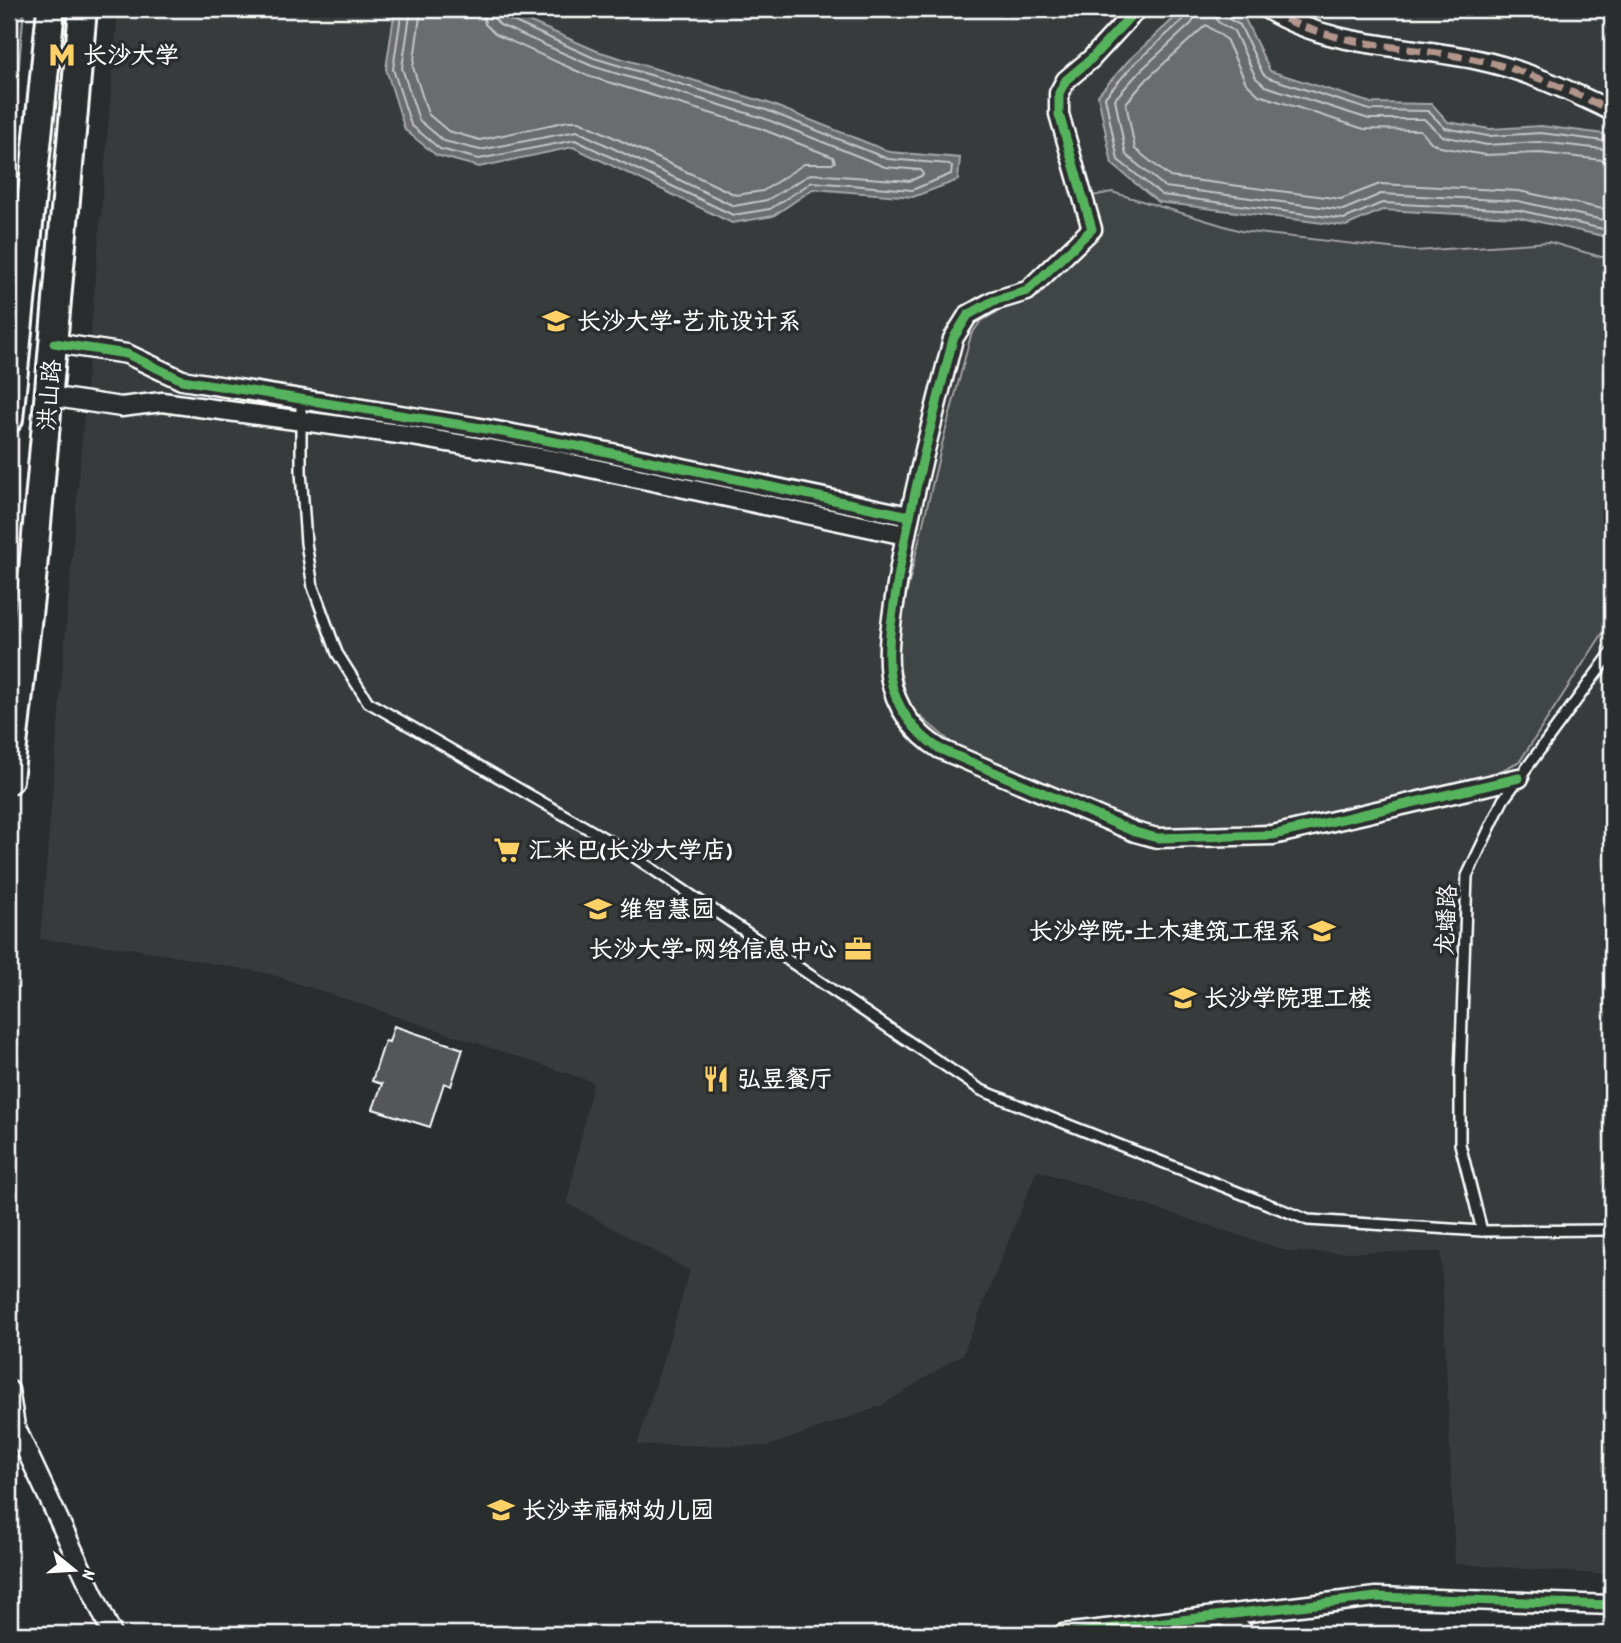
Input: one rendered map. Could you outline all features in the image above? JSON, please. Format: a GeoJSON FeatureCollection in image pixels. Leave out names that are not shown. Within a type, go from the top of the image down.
{"type":"FeatureCollection","features":[{"type":"Feature","properties":{"kind":"main road","name":"洪山路"},"geometry":{"type":"LineString","coordinates":[[9,419],[51,9]]}},
{"type":"Feature","properties":{"kind":"main road","name":"洪山路"},"geometry":{"type":"LineString","coordinates":[[9,780],[32,580],[83,9]]}},
{"type":"Feature","properties":{"kind":"street"},"geometry":{"type":"LineString","coordinates":[[1138,9],[1091,59],[1066,80],[1059,93],[1059,114],[1092,229],[1027,291],[981,306],[968,316],[953,340],[905,535],[889,653],[891,679],[909,722],[918,734],[940,749],[1135,832],[1157,838],[1273,835],[1519,778]]}},
{"type":"Feature","properties":{"kind":"street"},"geometry":{"type":"LineString","coordinates":[[1267,9],[1319,32],[1390,47],[1477,60],[1538,76],[1612,111]]}},
{"type":"Feature","properties":{"kind":"street"},"geometry":{"type":"LineString","coordinates":[[54,343],[127,354],[182,380],[598,450],[909,516]]}},
{"type":"Feature","properties":{"kind":"street"},"geometry":{"type":"LineString","coordinates":[[49,396],[121,407],[162,402],[406,435],[558,461],[905,535]]}},
{"type":"Feature","properties":{"kind":"street"},"geometry":{"type":"LineString","coordinates":[[9,1390],[15,1426],[112,1634]]}},
{"type":"Feature","properties":{"kind":"street"},"geometry":{"type":"LineString","coordinates":[[1063,1634],[1376,1597],[1612,1605]]}},
{"type":"Feature","properties":{"kind":"street"},"geometry":{"type":"LineString","coordinates":[[1225,1615],[1246,1634]]}},
{"type":"Feature","properties":{"kind":"lane"},"geometry":{"type":"LineString","coordinates":[[301,399],[301,471],[306,543],[313,587],[337,653],[368,702],[618,846],[981,1090],[1308,1220],[1482,1231],[1612,1230]]}},
{"type":"Feature","properties":{"kind":"lane","name":"龙蟠路"},"geometry":{"type":"LineString","coordinates":[[1482,1231],[1460,1144],[1467,876],[1503,800],[1612,652]]}},
{"type":"Feature","properties":{"kind":"shaded area"},"geometry":{"type":"Polygon","coordinates":[[[9,9],[24,9],[9,177],[9,9]]]}},
{"type":"Feature","properties":{"kind":"shaded area"},"geometry":{"type":"Polygon","coordinates":[[[118,9],[1612,9],[1612,1575],[1455,1564],[1441,1252],[1290,1252],[1037,1170],[963,1354],[881,1406],[768,1446],[637,1445],[690,1271],[567,1203],[593,1082],[270,974],[136,949],[40,939],[118,9]]]}},
{"type":"Feature","properties":{"kind":"shaded area"},"geometry":{"type":"Polygon","coordinates":[[[1112,192],[1241,231],[1416,251],[1549,242],[1612,260],[1612,619],[1520,761],[1495,774],[1288,823],[1161,831],[1094,808],[959,749],[909,707],[894,646],[971,335],[981,321],[1026,296],[1096,230],[1087,197],[1112,192]]]}},
{"type":"Feature","properties":{"kind":"water"},"geometry":{"type":"Polygon","coordinates":[[[395,9],[501,9],[597,51],[768,103],[890,152],[960,158],[958,180],[913,197],[813,189],[773,216],[732,223],[573,147],[479,167],[436,155],[405,130],[386,69],[395,9]]]}},
{"type":"Feature","properties":{"kind":"water"},"geometry":{"type":"Polygon","coordinates":[[[1184,9],[1222,9],[1245,19],[1270,71],[1371,103],[1432,104],[1448,122],[1490,129],[1541,126],[1612,135],[1612,238],[1517,217],[1382,210],[1346,226],[1158,202],[1112,164],[1098,95],[1129,60],[1184,9]]]}},
{"type":"Feature","properties":{"kind":"building"},"geometry":{"type":"Polygon","coordinates":[[[394,1026],[463,1049],[451,1086],[444,1083],[430,1127],[373,1109],[382,1084],[372,1081],[385,1041],[389,1042],[394,1026]]]}},
{"type":"Feature","properties":{"kind":"marked path"},"geometry":{"type":"LineString","coordinates":[[1267,9],[1291,22],[1343,38],[1451,55],[1513,69],[1612,111]]}},
{"type":"Feature","properties":{"kind":"cycle path"},"geometry":{"type":"LineString","coordinates":[[1137,9],[1091,59],[1066,80],[1059,93],[1059,114],[1092,229],[1027,291],[993,301],[968,315],[953,339],[914,496],[891,623],[890,676],[901,709],[914,727],[940,749],[1135,832],[1157,838],[1273,835],[1519,778]]}},
{"type":"Feature","properties":{"kind":"cycle path"},"geometry":{"type":"LineString","coordinates":[[54,343],[127,354],[182,380],[475,427],[598,450],[909,516]]}},
{"type":"Feature","properties":{"kind":"cycle path"},"geometry":{"type":"LineString","coordinates":[[1063,1634],[1376,1597],[1612,1605]]}},
{"type":"Feature","properties":{"kind":"place","name":"长沙大学"},"geometry":{"type":"Point","coordinates":[62,55]}},
{"type":"Feature","properties":{"kind":"place","name":"长沙大学-艺术设计系"},"geometry":{"type":"Point","coordinates":[556,321]}},
{"type":"Feature","properties":{"kind":"place","name":"汇米巴(长沙大学店)"},"geometry":{"type":"Point","coordinates":[507,850]}},
{"type":"Feature","properties":{"kind":"place","name":"维智慧园"},"geometry":{"type":"Point","coordinates":[598,909]}},
{"type":"Feature","properties":{"kind":"place","name":"长沙学院-土木建筑工程系"},"geometry":{"type":"Point","coordinates":[1322,931]}},
{"type":"Feature","properties":{"kind":"place","name":"长沙大学-网络信息中心"},"geometry":{"type":"Point","coordinates":[858,949]}},
{"type":"Feature","properties":{"kind":"place","name":"长沙学院理工楼"},"geometry":{"type":"Point","coordinates":[1183,998]}},
{"type":"Feature","properties":{"kind":"place","name":"弘昱餐厅"},"geometry":{"type":"Point","coordinates":[716,1079]}},
{"type":"Feature","properties":{"kind":"place","name":"长沙幸福树幼儿园"},"geometry":{"type":"Point","coordinates":[501,1510]}}]}
